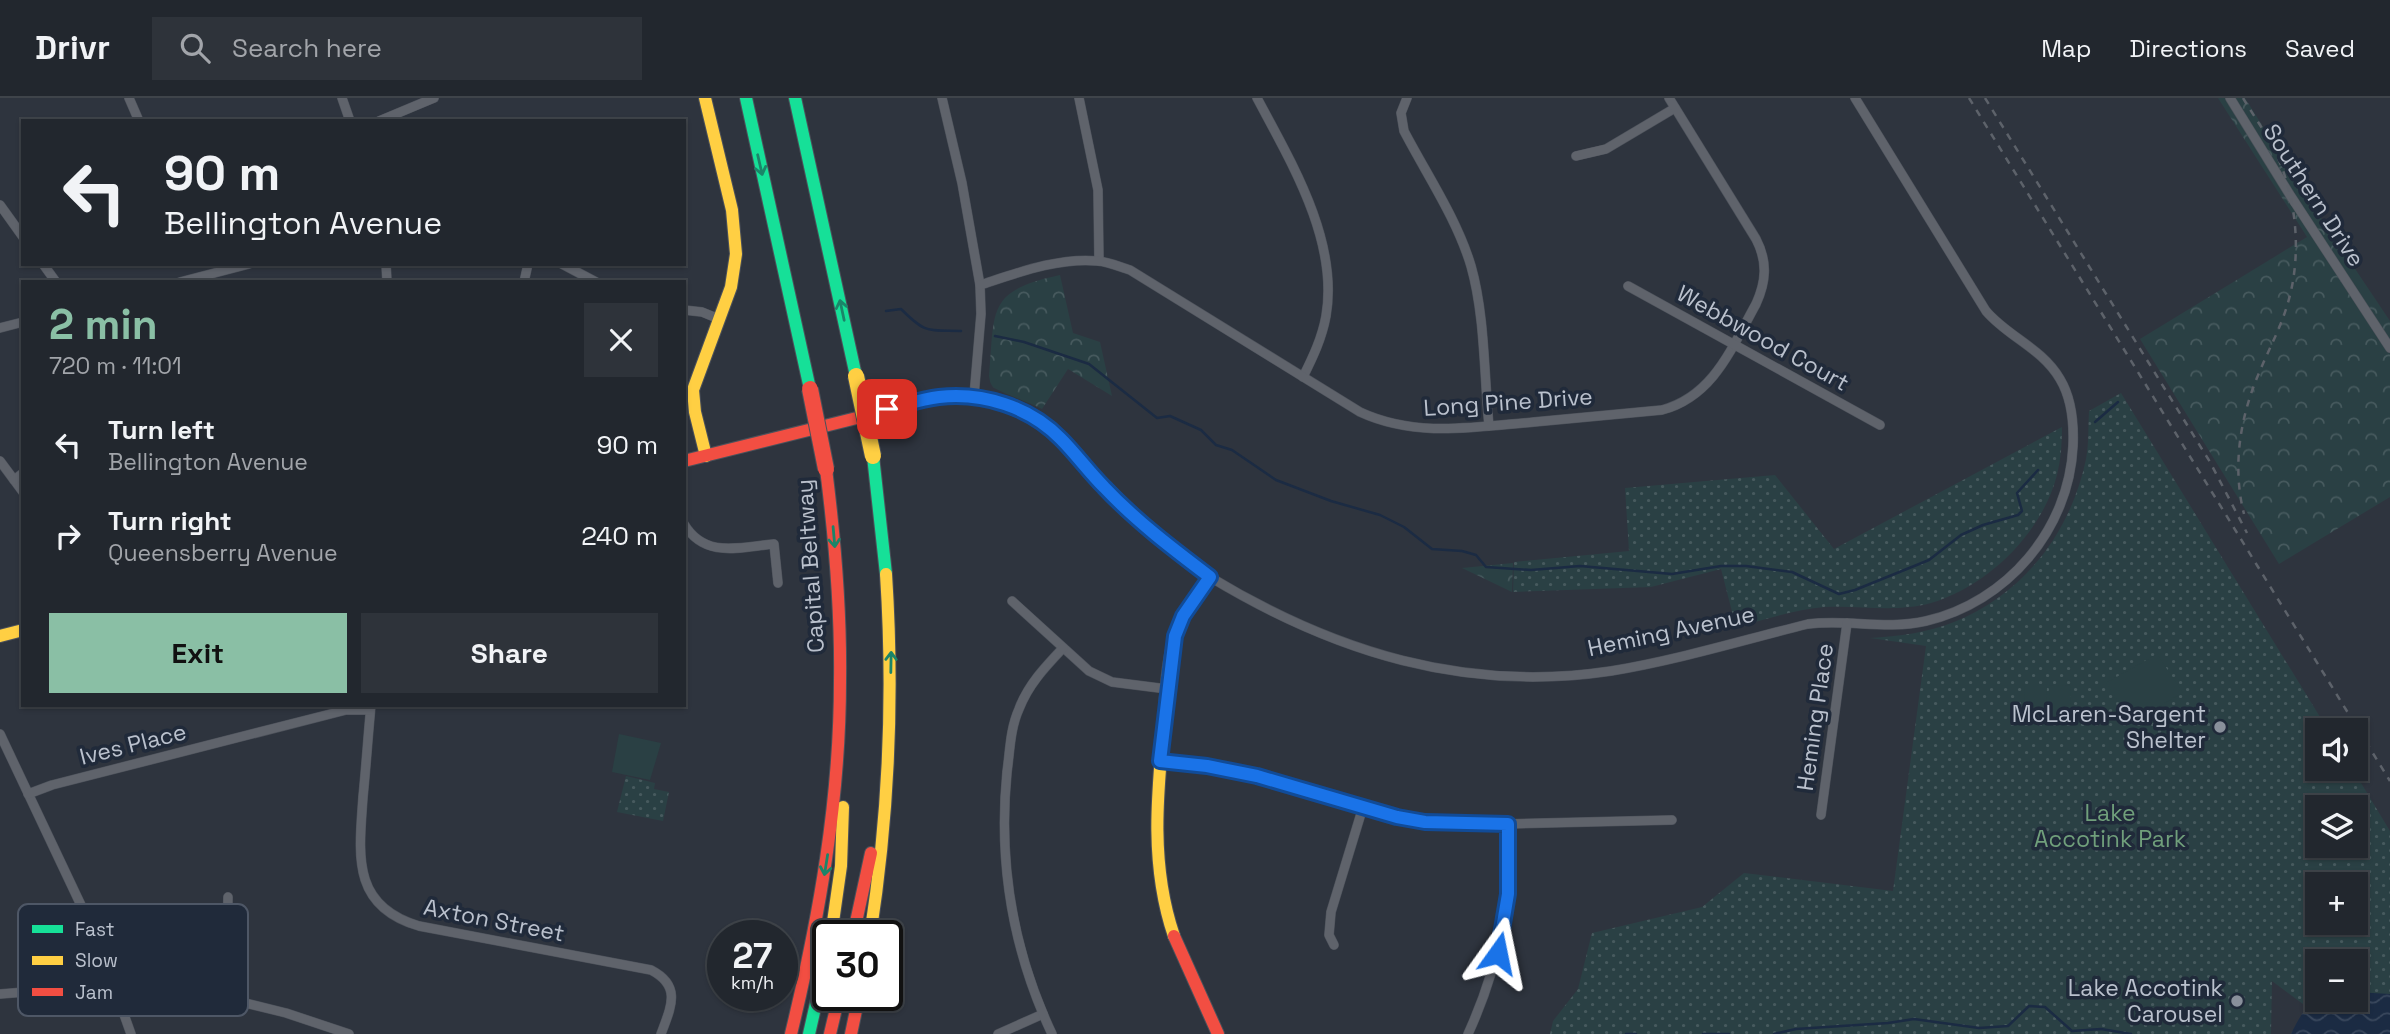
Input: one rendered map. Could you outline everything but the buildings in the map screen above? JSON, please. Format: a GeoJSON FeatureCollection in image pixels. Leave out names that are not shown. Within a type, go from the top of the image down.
{"type":"FeatureCollection","features":[{"type":"Feature","properties":{"kind":"main road"},"geometry":{"type":"LineString","coordinates":[[705,98],[735,229],[735,266],[731,287],[693,390],[695,412],[706,456]]}},
{"type":"Feature","properties":{"kind":"main road","name":"Capital Beltway"},"geometry":{"type":"LineString","coordinates":[[746,98],[826,469],[836,562],[841,675],[830,845],[809,960],[791,1034]]}},
{"type":"Feature","properties":{"kind":"main road"},"geometry":{"type":"LineString","coordinates":[[795,98],[873,456],[880,500],[891,654],[884,828],[872,920]]}},
{"type":"Feature","properties":{"kind":"main road","name":"Heming Avenue"},"geometry":{"type":"LineString","coordinates":[[686,461],[933,398],[974,396],[1013,407],[1042,423],[1061,438],[1135,518],[1210,577]]}},
{"type":"Feature","properties":{"kind":"main road"},"geometry":{"type":"LineString","coordinates":[[1210,577],[1190,604],[1172,648],[1154,833],[1162,896],[1179,949],[1218,1034]]}},
{"type":"Feature","properties":{"kind":"main road"},"geometry":{"type":"LineString","coordinates":[[0,636],[21,631]]}},
{"type":"Feature","properties":{"kind":"main road"},"geometry":{"type":"LineString","coordinates":[[833,920],[842,847],[841,675]]}},
{"type":"Feature","properties":{"kind":"main road"},"geometry":{"type":"LineString","coordinates":[[857,920],[868,870],[889,730]]}},
{"type":"Feature","properties":{"kind":"main road"},"geometry":{"type":"LineString","coordinates":[[809,1034],[814,1011]]}},
{"type":"Feature","properties":{"kind":"main road"},"geometry":{"type":"LineString","coordinates":[[830,1034],[835,1011]]}},
{"type":"Feature","properties":{"kind":"main road"},"geometry":{"type":"LineString","coordinates":[[851,1034],[856,1011]]}},
{"type":"Feature","properties":{"kind":"street"},"geometry":{"type":"LineString","coordinates":[[130,98],[138,119]]}},
{"type":"Feature","properties":{"kind":"street"},"geometry":{"type":"LineString","coordinates":[[342,98],[349,119]]}},
{"type":"Feature","properties":{"kind":"street"},"geometry":{"type":"LineString","coordinates":[[384,119],[434,98]]}},
{"type":"Feature","properties":{"kind":"street"},"geometry":{"type":"LineString","coordinates":[[942,98],[962,183],[980,285],[981,314],[974,396]]}},
{"type":"Feature","properties":{"kind":"street"},"geometry":{"type":"LineString","coordinates":[[1079,98],[1098,190],[1099,261]]}},
{"type":"Feature","properties":{"kind":"street"},"geometry":{"type":"LineString","coordinates":[[1257,98],[1298,177],[1320,237],[1327,269],[1328,302],[1324,323],[1317,350],[1303,377]]}},
{"type":"Feature","properties":{"kind":"street"},"geometry":{"type":"LineString","coordinates":[[1407,98],[1401,113],[1404,131],[1458,233],[1471,267],[1478,302],[1489,426]]}},
{"type":"Feature","properties":{"kind":"street","name":"Long Pine Drive"},"geometry":{"type":"LineString","coordinates":[[980,285],[1052,265],[1099,261],[1130,270],[1360,412],[1390,424],[1434,429],[1489,426],[1672,408],[1691,398],[1720,368],[1761,292],[1765,274],[1763,257],[1756,239],[1669,98]]}},
{"type":"Feature","properties":{"kind":"street","name":"Heming Avenue"},"geometry":{"type":"LineString","coordinates":[[1210,577],[1274,614],[1342,643],[1410,664],[1489,676],[1550,676],[1610,671],[1829,621],[1895,625],[1923,622],[1962,609],[2003,584],[2026,562],[2052,523],[2066,491],[2073,441],[2071,408],[2062,381],[2053,368],[2035,350],[2004,330],[1986,310],[1855,98]]}},
{"type":"Feature","properties":{"kind":"street","name":"Southern Drive"},"geometry":{"type":"LineString","coordinates":[[2230,98],[2390,348]]}},
{"type":"Feature","properties":{"kind":"street"},"geometry":{"type":"LineString","coordinates":[[1576,156],[1606,149],[1675,108]]}},
{"type":"Feature","properties":{"kind":"street"},"geometry":{"type":"LineString","coordinates":[[0,205],[21,234]]}},
{"type":"Feature","properties":{"kind":"street"},"geometry":{"type":"LineString","coordinates":[[185,280],[213,269],[235,266]]}},
{"type":"Feature","properties":{"kind":"street"},"geometry":{"type":"LineString","coordinates":[[566,266],[592,280]]}},
{"type":"Feature","properties":{"kind":"street","name":"Webbwood Court"},"geometry":{"type":"LineString","coordinates":[[1628,286],[1880,425]]}},
{"type":"Feature","properties":{"kind":"street"},"geometry":{"type":"LineString","coordinates":[[686,310],[702,312],[719,319]]}},
{"type":"Feature","properties":{"kind":"street"},"geometry":{"type":"LineString","coordinates":[[0,328],[21,323]]}},
{"type":"Feature","properties":{"kind":"street"},"geometry":{"type":"LineString","coordinates":[[0,461],[21,489]]}},
{"type":"Feature","properties":{"kind":"street"},"geometry":{"type":"LineString","coordinates":[[14,480],[21,475]]}},
{"type":"Feature","properties":{"kind":"street"},"geometry":{"type":"LineString","coordinates":[[686,527],[691,536],[716,550],[774,544],[778,583]]}},
{"type":"Feature","properties":{"kind":"street"},"geometry":{"type":"LineString","coordinates":[[1012,601],[1089,671],[1119,684],[1167,689]]}},
{"type":"Feature","properties":{"kind":"street","name":"Heming Place"},"geometry":{"type":"LineString","coordinates":[[1821,815],[1847,623]]}},
{"type":"Feature","properties":{"kind":"street"},"geometry":{"type":"LineString","coordinates":[[1052,1034],[1025,966],[1011,909],[1005,858],[1004,802],[1011,737],[1018,710],[1035,680],[1063,648]]}},
{"type":"Feature","properties":{"kind":"street","name":"Ives Place"},"geometry":{"type":"LineString","coordinates":[[28,794],[52,785],[346,710],[371,708]]}},
{"type":"Feature","properties":{"kind":"street","name":"Axton Street"},"geometry":{"type":"LineString","coordinates":[[371,708],[359,857],[367,886],[378,903],[397,918],[419,926],[651,970],[665,979],[671,993],[671,1007],[661,1034]]}},
{"type":"Feature","properties":{"kind":"street"},"geometry":{"type":"LineString","coordinates":[[0,734],[80,904]]}},
{"type":"Feature","properties":{"kind":"street"},"geometry":{"type":"LineString","coordinates":[[1160,761],[1246,773],[1425,822],[1508,824],[1672,820]]}},
{"type":"Feature","properties":{"kind":"street"},"geometry":{"type":"LineString","coordinates":[[1334,945],[1329,935],[1331,912],[1363,807]]}},
{"type":"Feature","properties":{"kind":"street"},"geometry":{"type":"LineString","coordinates":[[1468,1034],[1486,991],[1501,938],[1508,894],[1508,824]]}},
{"type":"Feature","properties":{"kind":"street"},"geometry":{"type":"LineString","coordinates":[[228,897],[228,904]]}},
{"type":"Feature","properties":{"kind":"street"},"geometry":{"type":"LineString","coordinates":[[0,994],[18,993]]}},
{"type":"Feature","properties":{"kind":"street"},"geometry":{"type":"LineString","coordinates":[[248,1004],[349,1034]]}},
{"type":"Feature","properties":{"kind":"street"},"geometry":{"type":"LineString","coordinates":[[998,1034],[1043,1014]]}},
{"type":"Feature","properties":{"kind":"street"},"geometry":{"type":"LineString","coordinates":[[125,1016],[131,1034]]}},
{"type":"Feature","properties":{"kind":"green space"},"geometry":{"type":"Polygon","coordinates":[[[2218,98],[2245,98],[2390,321],[2390,497],[2279,564],[2140,339],[2307,237],[2218,98]]]}},
{"type":"Feature","properties":{"kind":"green space"},"geometry":{"type":"Polygon","coordinates":[[[1060,275],[1073,333],[1100,342],[1112,396],[1068,369],[1042,409],[992,386],[989,376],[992,334],[999,306],[1007,296],[1036,281],[1060,275]]]}},
{"type":"Feature","properties":{"kind":"green space","name":"Lake Accotink Park"},"geometry":{"type":"Polygon","coordinates":[[[2121,393],[2321,718],[2305,718],[2305,781],[2360,781],[2390,831],[2390,1034],[2291,1034],[2305,1010],[2368,1012],[2368,949],[2305,949],[2305,1006],[2272,981],[2271,1034],[1550,1034],[1553,1021],[1578,989],[1592,933],[1702,907],[1744,873],[1893,891],[1926,646],[1870,638],[1934,629],[1954,622],[2002,595],[2023,577],[2041,557],[2069,511],[2079,486],[2088,441],[2089,411],[2121,393]]]}},
{"type":"Feature","properties":{"kind":"green space"},"geometry":{"type":"Polygon","coordinates":[[[2062,427],[2057,475],[2050,496],[2026,537],[1992,570],[1973,584],[1931,603],[1904,608],[1814,608],[1736,627],[1721,569],[1651,587],[1513,592],[1514,562],[1629,551],[1625,488],[1775,475],[1834,549],[2062,427]]]}},
{"type":"Feature","properties":{"kind":"green space"},"geometry":{"type":"Polygon","coordinates":[[[1513,563],[1512,592],[1462,568],[1513,563]]]}},
{"type":"Feature","properties":{"kind":"green space"},"geometry":{"type":"Polygon","coordinates":[[[2157,654],[2183,693],[2132,721],[2106,683],[2157,654]]]}},
{"type":"Feature","properties":{"kind":"green space"},"geometry":{"type":"Polygon","coordinates":[[[2025,685],[2047,685],[2046,720],[2024,719],[2025,685]]]}},
{"type":"Feature","properties":{"kind":"green space"},"geometry":{"type":"Polygon","coordinates":[[[2070,685],[2071,720],[2050,721],[2049,686],[2070,685]]]}},
{"type":"Feature","properties":{"kind":"green space"},"geometry":{"type":"Polygon","coordinates":[[[619,734],[661,743],[650,780],[612,772],[619,734]]]}},
{"type":"Feature","properties":{"kind":"green space"},"geometry":{"type":"Polygon","coordinates":[[[626,776],[655,783],[654,789],[669,792],[663,821],[617,812],[626,776]]]}},
{"type":"Feature","properties":{"kind":"water"},"geometry":{"type":"Polygon","coordinates":[[[2368,993],[2390,994],[2390,1034],[2291,1034],[2305,1011],[2368,1012],[2368,993]]]}},
{"type":"Feature","properties":{"kind":"waterway"},"geometry":{"type":"LineString","coordinates":[[886,311],[901,309],[916,323],[928,329],[961,331]]}},
{"type":"Feature","properties":{"kind":"waterway"},"geometry":{"type":"LineString","coordinates":[[995,336],[1024,342],[1089,364],[1157,418],[1170,416],[1201,430],[1216,445],[1232,450],[1276,480],[1331,501],[1380,515],[1404,527],[1432,549],[1476,555],[1486,567],[1531,570],[1580,566],[1672,574],[1721,566],[1746,566],[1792,572],[1839,594],[1929,560],[1961,535],[1983,525],[2018,515],[2022,511],[2017,493],[2038,470]]}},
{"type":"Feature","properties":{"kind":"waterway"},"geometry":{"type":"LineString","coordinates":[[2095,422],[2118,402]]}},
{"type":"Feature","properties":{"kind":"waterway"},"geometry":{"type":"LineString","coordinates":[[1774,1034],[1796,1029],[1914,1019],[1979,1028],[2008,1026],[2029,1006],[2045,1007],[2072,1031],[2101,1029],[2131,1034]]}},
{"type":"Feature","properties":{"kind":"waterway"},"geometry":{"type":"LineString","coordinates":[[1626,1034],[1636,1034]]}},
{"type":"Feature","properties":{"kind":"waterway"},"geometry":{"type":"LineString","coordinates":[[1703,1034],[1729,1034]]}},
{"type":"Feature","properties":{"kind":"railway"},"geometry":{"type":"LineString","coordinates":[[1969,98],[2390,781]]}},
{"type":"Feature","properties":{"kind":"railway"},"geometry":{"type":"LineString","coordinates":[[1985,98],[2210,462],[2247,533]]}},
{"type":"Feature","properties":{"kind":"railway"},"geometry":{"type":"LineString","coordinates":[[2243,98],[2270,143],[2285,176],[2294,213],[2296,252],[2286,309],[2252,390],[2243,425],[2238,460],[2244,514]]}},
{"type":"Feature","properties":{"kind":"traffic: fast"},"geometry":{"type":"LineString","coordinates":[[746,98],[810,389]]}},
{"type":"Feature","properties":{"kind":"traffic: fast"},"geometry":{"type":"LineString","coordinates":[[795,98],[856,376]]}},
{"type":"Feature","properties":{"kind":"traffic: fast"},"geometry":{"type":"LineString","coordinates":[[873,456],[886,574]]}},
{"type":"Feature","properties":{"kind":"traffic: fast"},"geometry":{"type":"LineString","coordinates":[[809,1034],[814,1011]]}},
{"type":"Feature","properties":{"kind":"traffic: slow"},"geometry":{"type":"LineString","coordinates":[[705,98],[732,210],[736,254],[731,287],[693,390],[695,412],[706,456]]}},
{"type":"Feature","properties":{"kind":"traffic: slow"},"geometry":{"type":"LineString","coordinates":[[856,376],[873,456]]}},
{"type":"Feature","properties":{"kind":"traffic: slow"},"geometry":{"type":"LineString","coordinates":[[1048,428],[1141,522],[1210,577],[1181,621],[1172,648],[1167,680],[1157,830],[1161,883],[1174,936]]}},
{"type":"Feature","properties":{"kind":"traffic: slow"},"geometry":{"type":"LineString","coordinates":[[872,920],[882,846],[888,755],[890,665],[886,574]]}},
{"type":"Feature","properties":{"kind":"traffic: slow"},"geometry":{"type":"LineString","coordinates":[[0,636],[21,631]]}},
{"type":"Feature","properties":{"kind":"traffic: slow"},"geometry":{"type":"LineString","coordinates":[[833,920],[841,866],[843,807]]}},
{"type":"Feature","properties":{"kind":"traffic: jam"},"geometry":{"type":"LineString","coordinates":[[810,389],[826,469]]}},
{"type":"Feature","properties":{"kind":"traffic: jam"},"geometry":{"type":"LineString","coordinates":[[686,461],[941,397],[984,399],[1010,407],[1048,428]]}},
{"type":"Feature","properties":{"kind":"traffic: jam"},"geometry":{"type":"LineString","coordinates":[[791,1034],[826,859],[839,726],[840,628],[826,469]]}},
{"type":"Feature","properties":{"kind":"traffic: jam"},"geometry":{"type":"LineString","coordinates":[[856,920],[871,853]]}},
{"type":"Feature","properties":{"kind":"traffic: jam"},"geometry":{"type":"LineString","coordinates":[[1174,936],[1218,1034]]}},
{"type":"Feature","properties":{"kind":"traffic: jam"},"geometry":{"type":"LineString","coordinates":[[830,1034],[835,1011]]}},
{"type":"Feature","properties":{"kind":"traffic: jam"},"geometry":{"type":"LineString","coordinates":[[851,1034],[856,1011]]}},
{"type":"Feature","properties":{"kind":"place","name":"McLaren-Sargent Shelter"},"geometry":{"type":"Point","coordinates":[2220,727]}},
{"type":"Feature","properties":{"kind":"place","name":"Lake Accotink Carousel"},"geometry":{"type":"Point","coordinates":[2237,1001]}},
{"type":"Feature","properties":{"kind":"route"},"geometry":{"type":"LineString","coordinates":[[887,409],[940,397],[974,396],[1028,413],[1061,438],[1135,518],[1210,577],[1190,604],[1175,636],[1160,761],[1207,766],[1279,781],[1397,817],[1452,825],[1508,824],[1508,894],[1498,953]]}}]}
